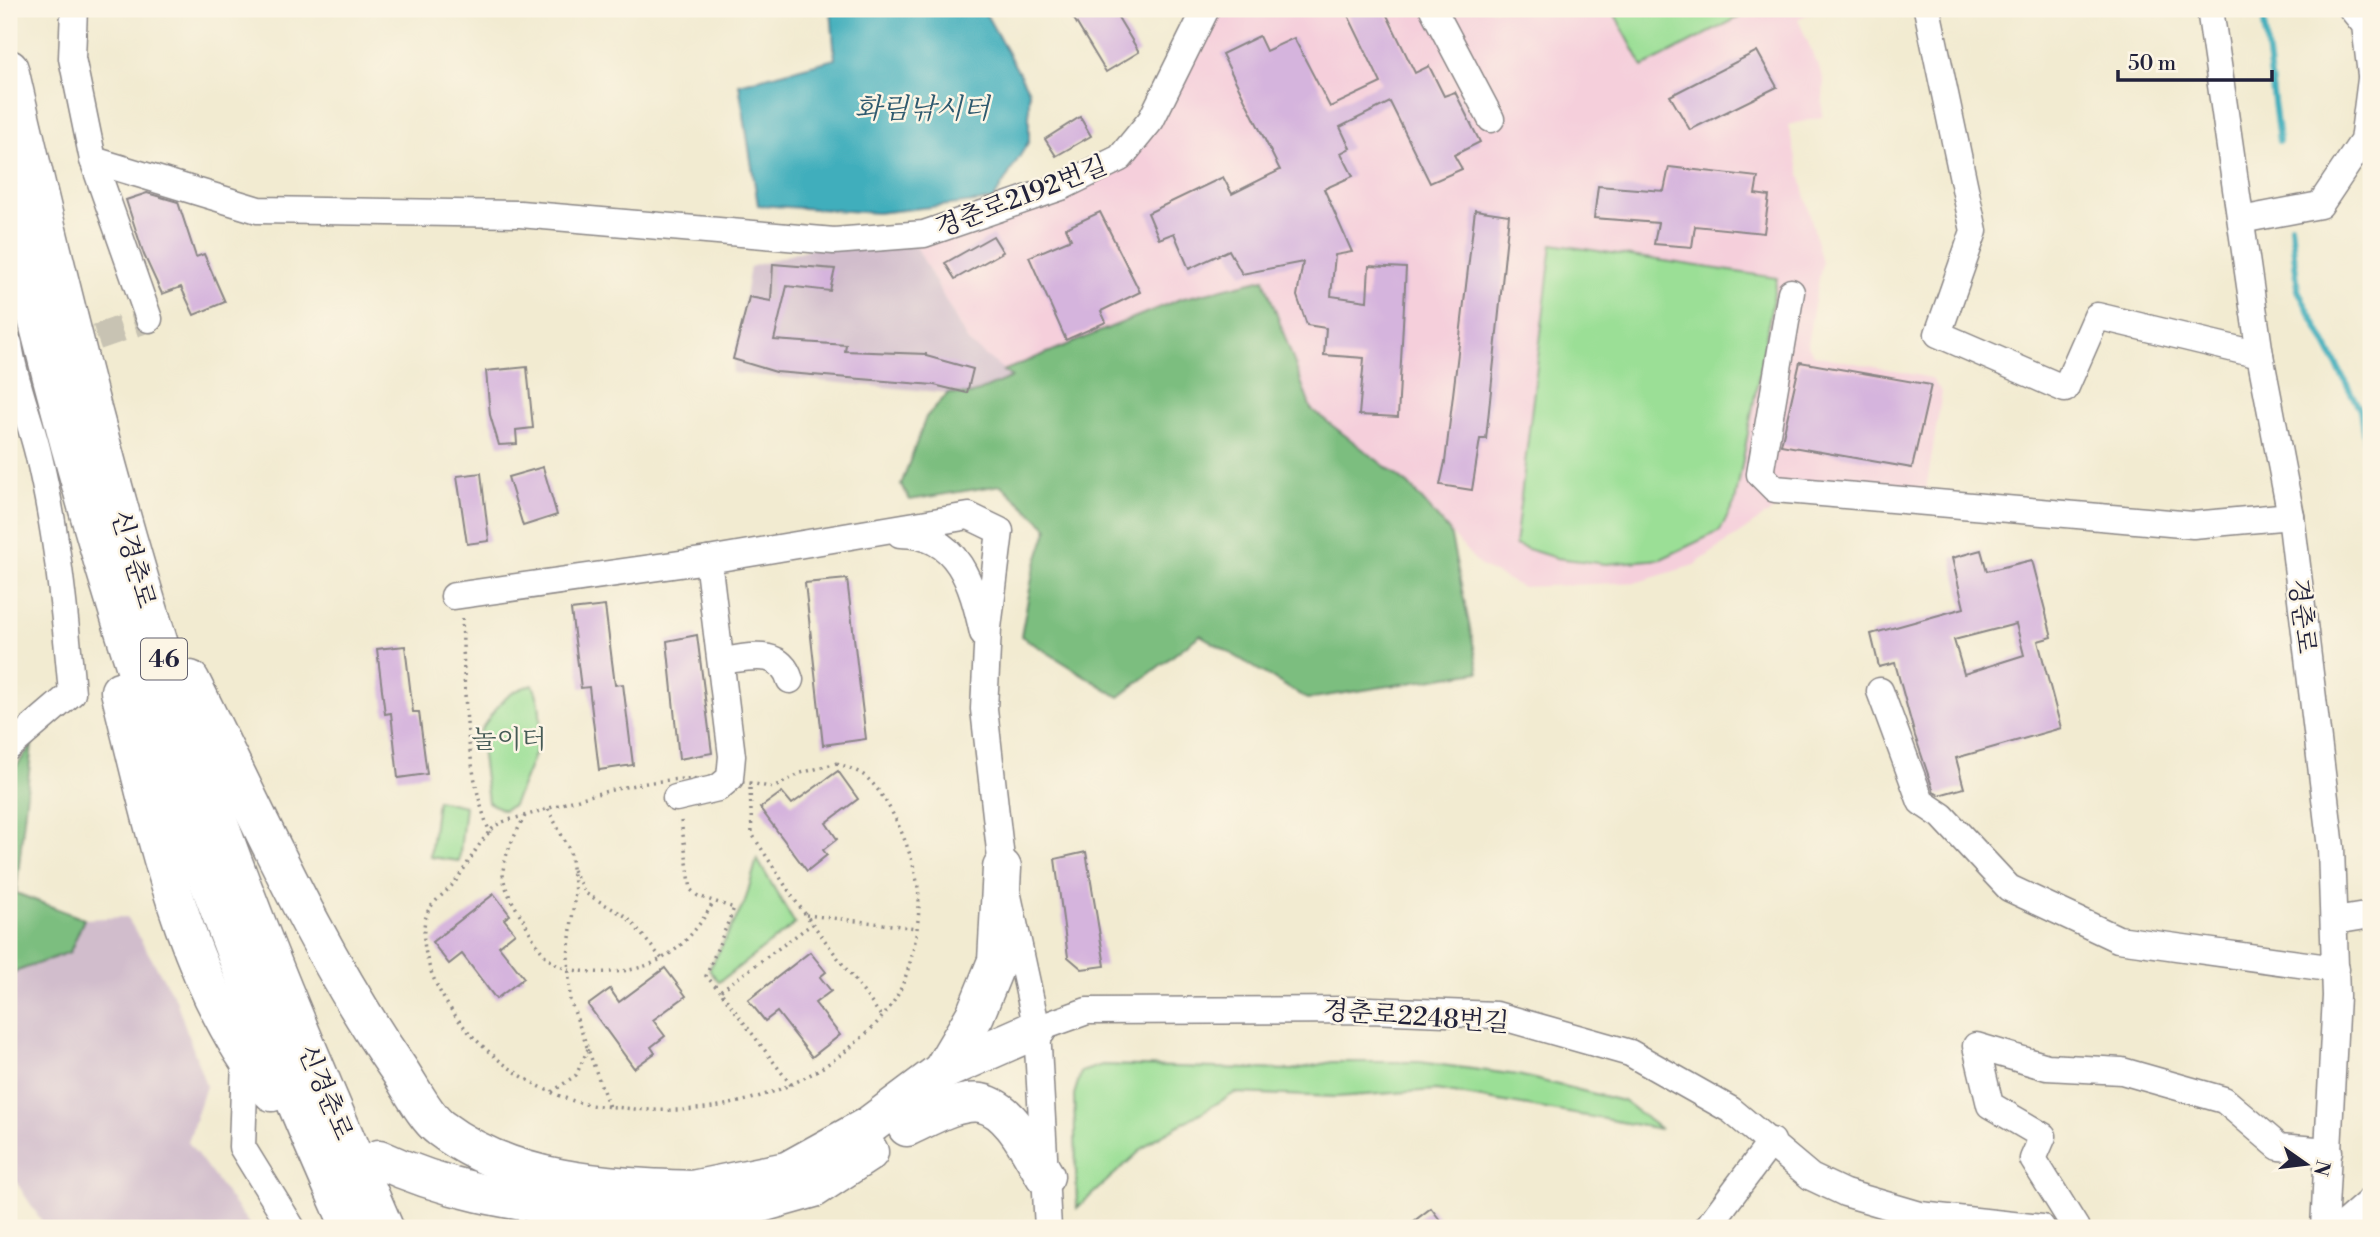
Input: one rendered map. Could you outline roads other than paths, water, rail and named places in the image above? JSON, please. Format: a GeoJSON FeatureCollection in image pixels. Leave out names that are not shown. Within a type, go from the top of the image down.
{"type":"FeatureCollection","features":[{"type":"Feature","properties":{"kind":"highway","name":"신경춘로"},"geometry":{"type":"LineString","coordinates":[[9,69],[49,248],[138,575],[192,749],[244,897],[384,1228]]}},
{"type":"Feature","properties":{"kind":"highway","name":"신경춘로"},"geometry":{"type":"LineString","coordinates":[[9,201],[79,483],[122,626],[204,873],[351,1228]]}},
{"type":"Feature","properties":{"kind":"highway"},"geometry":{"type":"LineString","coordinates":[[79,483],[97,602],[141,774],[188,939],[245,1060],[272,1092]]}},
{"type":"Feature","properties":{"kind":"highway"},"geometry":{"type":"LineString","coordinates":[[138,575],[322,948],[373,1033],[438,1127],[511,1168],[688,1205],[733,1211],[814,1188],[907,1126],[962,1079],[1037,1029]]}},
{"type":"Feature","properties":{"kind":"highway"},"geometry":{"type":"LineString","coordinates":[[942,1071],[975,1015],[998,961],[1002,868]]}},
{"type":"Feature","properties":{"kind":"highway"},"geometry":{"type":"LineString","coordinates":[[645,1228],[688,1205],[787,1171],[870,1125],[942,1071],[1037,1029]]}},
{"type":"Feature","properties":{"kind":"highway"},"geometry":{"type":"LineString","coordinates":[[907,1126],[961,1105],[981,1103],[998,1112],[1016,1129],[1045,1176]]}},
{"type":"Feature","properties":{"kind":"highway"},"geometry":{"type":"LineString","coordinates":[[379,1159],[432,1182],[468,1193],[610,1215]]}},
{"type":"Feature","properties":{"kind":"highway"},"geometry":{"type":"LineString","coordinates":[[570,1228],[610,1215],[688,1205]]}},
{"type":"Feature","properties":{"kind":"street"},"geometry":{"type":"LineString","coordinates":[[74,9],[72,58],[93,160],[149,318]]}},
{"type":"Feature","properties":{"kind":"street","name":"경춘로2192번길"},"geometry":{"type":"LineString","coordinates":[[93,160],[258,210],[520,214],[834,241],[924,234],[1061,187],[1119,158],[1151,120],[1206,9]]}},
{"type":"Feature","properties":{"kind":"street"},"geometry":{"type":"LineString","coordinates":[[1433,9],[1491,119]]}},
{"type":"Feature","properties":{"kind":"street"},"geometry":{"type":"LineString","coordinates":[[1927,9],[1974,231],[1938,334],[2065,389],[2097,316],[2260,355]]}},
{"type":"Feature","properties":{"kind":"street","name":"경춘로"},"geometry":{"type":"LineString","coordinates":[[2210,9],[2260,355],[2291,516],[2323,767],[2336,969],[2324,1228]]}},
{"type":"Feature","properties":{"kind":"street"},"geometry":{"type":"LineString","coordinates":[[2241,220],[2320,205],[2363,141],[2371,77],[2365,26],[2352,9]]}},
{"type":"Feature","properties":{"kind":"street"},"geometry":{"type":"LineString","coordinates":[[1791,292],[1760,474],[1775,489],[2193,525],[2291,516]]}},
{"type":"Feature","properties":{"kind":"street"},"geometry":{"type":"LineString","coordinates":[[9,344],[12,367],[38,454],[64,606],[72,693],[9,747]]}},
{"type":"Feature","properties":{"kind":"street"},"geometry":{"type":"LineString","coordinates":[[457,596],[708,561],[969,516],[1000,531],[987,653],[985,709],[1002,868],[1037,1029],[1048,1228]]}},
{"type":"Feature","properties":{"kind":"street"},"geometry":{"type":"LineString","coordinates":[[860,534],[920,534],[944,546],[966,572],[987,653]]}},
{"type":"Feature","properties":{"kind":"street"},"geometry":{"type":"LineString","coordinates":[[678,809],[740,780],[732,756],[708,561]]}},
{"type":"Feature","properties":{"kind":"street"},"geometry":{"type":"LineString","coordinates":[[720,661],[762,656],[777,660],[786,668],[790,680]]}},
{"type":"Feature","properties":{"kind":"street"},"geometry":{"type":"LineString","coordinates":[[1880,691],[1921,802],[1942,816],[2009,888],[2118,939],[2336,969]]}},
{"type":"Feature","properties":{"kind":"street"},"geometry":{"type":"LineString","coordinates":[[2335,921],[2371,915]]}},
{"type":"Feature","properties":{"kind":"street","name":"경춘로2248번길"},"geometry":{"type":"LineString","coordinates":[[1037,1029],[1087,1011],[1370,1010],[1496,1015],[1630,1053],[1731,1110],[1772,1141],[1811,1177],[1845,1193],[1920,1215],[2042,1228]]}},
{"type":"Feature","properties":{"kind":"street"},"geometry":{"type":"LineString","coordinates":[[2076,1228],[2033,1159],[2043,1136],[1990,1105],[1976,1046],[2047,1067],[2122,1071],[2224,1100],[2279,1147],[2329,1151]]}},
{"type":"Feature","properties":{"kind":"street"},"geometry":{"type":"LineString","coordinates":[[245,1060],[242,1146],[292,1228]]}},
{"type":"Feature","properties":{"kind":"street"},"geometry":{"type":"LineString","coordinates":[[1707,1228],[1772,1141]]}},
{"type":"Feature","properties":{"kind":"street"},"geometry":{"type":"LineString","coordinates":[[2339,1228],[2371,1200]]}},
{"type":"Feature","properties":{"kind":"water","name":"화림낚시터"},"geometry":{"type":"Polygon","coordinates":[[[831,9],[983,9],[1029,91],[1029,141],[993,200],[877,213],[758,205],[739,84],[835,59],[831,9]]]}},
{"type":"Feature","properties":{"kind":"waterway"},"geometry":{"type":"LineString","coordinates":[[2269,9],[2264,23],[2279,141]]}},
{"type":"Feature","properties":{"kind":"waterway"},"geometry":{"type":"LineString","coordinates":[[2291,225],[2298,290],[2360,410],[2371,480]]}},
{"type":"Feature","properties":{"kind":"tunnel"},"geometry":{"type":"LineString","coordinates":[[60,350],[149,319]]}},
{"type":"Feature","properties":{"kind":"park label","name":"놀이터"},"geometry":{"type":"Point","coordinates":[509,739]}}]}
